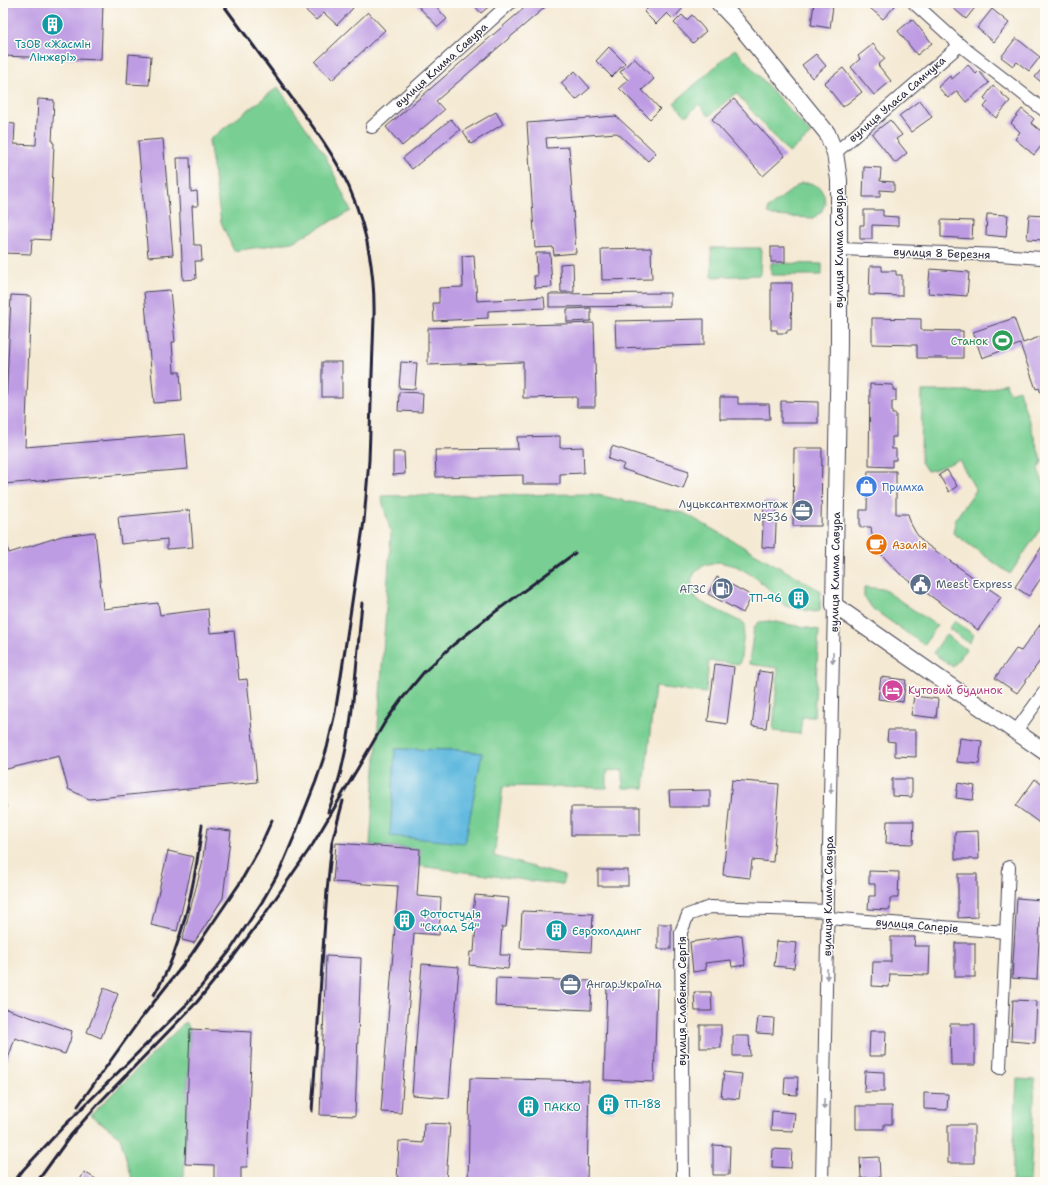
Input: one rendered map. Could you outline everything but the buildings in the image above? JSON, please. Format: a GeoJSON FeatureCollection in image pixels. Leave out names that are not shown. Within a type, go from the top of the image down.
{"type":"FeatureCollection","features":[{"type":"Feature","properties":{"kind":"street","name":"вулиця Клима Савура"},"geometry":{"type":"LineString","coordinates":[[718,3],[736,21],[827,133],[835,153],[839,180],[839,343],[822,1182]]}},
{"type":"Feature","properties":{"kind":"street"},"geometry":{"type":"LineString","coordinates":[[914,3],[960,45],[1045,112]]}},
{"type":"Feature","properties":{"kind":"street","name":"вулиця Клима Савура"},"geometry":{"type":"LineString","coordinates":[[372,127],[508,4]]}},
{"type":"Feature","properties":{"kind":"street","name":"вулиця Уласа Самчука"},"geometry":{"type":"LineString","coordinates":[[835,153],[960,45]]}},
{"type":"Feature","properties":{"kind":"street","name":"вулиця 8 Березня"},"geometry":{"type":"LineString","coordinates":[[839,249],[1000,255],[1045,259]]}},
{"type":"Feature","properties":{"kind":"street"},"geometry":{"type":"LineString","coordinates":[[834,605],[1045,752]]}},
{"type":"Feature","properties":{"kind":"street"},"geometry":{"type":"LineString","coordinates":[[1016,731],[1045,691]]}},
{"type":"Feature","properties":{"kind":"street"},"geometry":{"type":"LineString","coordinates":[[1000,1068],[1009,867]]}},
{"type":"Feature","properties":{"kind":"street","name":"вулиця Слабенка Сергія"},"geometry":{"type":"LineString","coordinates":[[683,1182],[681,932],[688,915],[710,907],[828,914]]}},
{"type":"Feature","properties":{"kind":"street","name":"вулиця Саперів"},"geometry":{"type":"LineString","coordinates":[[828,914],[1006,932]]}},
{"type":"Feature","properties":{"kind":"green space"},"geometry":{"type":"Polygon","coordinates":[[[735,49],[811,134],[789,153],[736,93],[709,116],[699,104],[686,116],[674,103],[735,49]]]}},
{"type":"Feature","properties":{"kind":"green space"},"geometry":{"type":"Polygon","coordinates":[[[278,87],[326,157],[351,211],[292,242],[234,251],[221,222],[209,140],[278,87]]]}},
{"type":"Feature","properties":{"kind":"green space"},"geometry":{"type":"Polygon","coordinates":[[[801,183],[810,183],[819,187],[824,195],[825,204],[821,212],[813,218],[772,216],[768,213],[768,208],[801,183]]]}},
{"type":"Feature","properties":{"kind":"green space"},"geometry":{"type":"Polygon","coordinates":[[[711,248],[761,248],[760,275],[712,277],[711,248]]]}},
{"type":"Feature","properties":{"kind":"green space"},"geometry":{"type":"Polygon","coordinates":[[[771,263],[822,264],[822,275],[771,275],[771,263]]]}},
{"type":"Feature","properties":{"kind":"green space"},"geometry":{"type":"Polygon","coordinates":[[[1006,383],[1009,393],[1019,390],[1042,462],[1038,469],[1045,487],[1045,519],[1043,525],[1010,574],[953,533],[956,518],[976,490],[959,460],[934,470],[927,471],[921,462],[922,391],[984,391],[1006,383]]]}},
{"type":"Feature","properties":{"kind":"green space"},"geometry":{"type":"Polygon","coordinates":[[[592,494],[684,513],[821,591],[820,611],[815,612],[785,606],[755,577],[736,566],[719,562],[703,565],[696,571],[691,580],[692,586],[699,590],[695,599],[745,624],[740,664],[709,661],[706,693],[655,687],[644,788],[623,788],[623,770],[607,771],[607,788],[503,786],[494,856],[564,876],[563,885],[419,866],[420,849],[370,845],[391,533],[381,496],[592,494]],[[395,749],[465,843],[481,753],[459,750],[395,749]]]}},
{"type":"Feature","properties":{"kind":"green space"},"geometry":{"type":"Polygon","coordinates":[[[864,587],[883,589],[937,626],[924,645],[873,609],[864,597],[864,587]]]}},
{"type":"Feature","properties":{"kind":"green space"},"geometry":{"type":"Polygon","coordinates":[[[770,621],[819,630],[814,717],[802,717],[800,734],[773,731],[778,668],[749,664],[754,627],[759,622],[770,621]]]}},
{"type":"Feature","properties":{"kind":"green space"},"geometry":{"type":"Polygon","coordinates":[[[955,621],[974,635],[969,643],[949,629],[955,621]]]}},
{"type":"Feature","properties":{"kind":"green space"},"geometry":{"type":"Polygon","coordinates":[[[946,635],[966,649],[953,667],[933,653],[946,635]]]}},
{"type":"Feature","properties":{"kind":"green space"},"geometry":{"type":"Polygon","coordinates":[[[185,1022],[190,1029],[183,1182],[133,1182],[120,1137],[91,1115],[185,1022]]]}},
{"type":"Feature","properties":{"kind":"green space"},"geometry":{"type":"Polygon","coordinates":[[[1017,1079],[1035,1080],[1030,1182],[1012,1182],[1017,1079]]]}},
{"type":"Feature","properties":{"kind":"water"},"geometry":{"type":"Polygon","coordinates":[[[395,749],[459,750],[482,753],[465,843],[390,836],[395,749]]]}},
{"type":"Feature","properties":{"kind":"railway"},"geometry":{"type":"LineString","coordinates":[[14,1182],[23,1170],[64,1126],[187,1004],[229,952],[262,902],[280,870],[316,781],[327,748],[335,713],[364,521],[369,460],[374,317],[373,284],[369,251],[361,218],[349,187],[324,142],[222,3]]}},
{"type":"Feature","properties":{"kind":"railway"},"geometry":{"type":"LineString","coordinates":[[37,1182],[71,1135],[100,1102],[197,1002],[234,956],[313,844],[385,722],[424,672],[453,645],[575,553]]}},
{"type":"Feature","properties":{"kind":"railway"},"geometry":{"type":"LineString","coordinates":[[328,812],[337,787],[348,736],[355,682],[362,603]]}},
{"type":"Feature","properties":{"kind":"railway"},"geometry":{"type":"LineString","coordinates":[[3,786],[5,808],[3,827]]}},
{"type":"Feature","properties":{"kind":"railway"},"geometry":{"type":"LineString","coordinates":[[312,1111],[327,891],[332,842],[343,801]]}},
{"type":"Feature","properties":{"kind":"railway"},"geometry":{"type":"LineString","coordinates":[[78,1106],[139,1021],[191,955],[240,883],[258,851],[272,820]]}},
{"type":"Feature","properties":{"kind":"railway"},"geometry":{"type":"LineString","coordinates":[[154,995],[171,961],[183,924],[195,875],[202,825]]}},
{"type":"Feature","properties":{"kind":"place","name":"ТзОВ «Жасмін Лінжері»"},"geometry":{"type":"Point","coordinates":[53,24]}},
{"type":"Feature","properties":{"kind":"place","name":"Станок"},"geometry":{"type":"Point","coordinates":[1003,341]}},
{"type":"Feature","properties":{"kind":"place","name":"Примха"},"geometry":{"type":"Point","coordinates":[867,487]}},
{"type":"Feature","properties":{"kind":"place","name":"Луцьксантехмонтаж №536"},"geometry":{"type":"Point","coordinates":[803,510]}},
{"type":"Feature","properties":{"kind":"place","name":"Азалія"},"geometry":{"type":"Point","coordinates":[877,545]}},
{"type":"Feature","properties":{"kind":"place","name":"Meest Express"},"geometry":{"type":"Point","coordinates":[920,584]}},
{"type":"Feature","properties":{"kind":"place","name":"АГЗС"},"geometry":{"type":"Point","coordinates":[722,589]}},
{"type":"Feature","properties":{"kind":"place","name":"ТП-96"},"geometry":{"type":"Point","coordinates":[798,598]}},
{"type":"Feature","properties":{"kind":"place","name":"Кутовий будинок"},"geometry":{"type":"Point","coordinates":[893,690]}},
{"type":"Feature","properties":{"kind":"place","name":"Фотостудія \"Склад 54\""},"geometry":{"type":"Point","coordinates":[405,920]}},
{"type":"Feature","properties":{"kind":"place","name":"Єврохолдинг"},"geometry":{"type":"Point","coordinates":[557,931]}},
{"type":"Feature","properties":{"kind":"place","name":"Ангар.Україна"},"geometry":{"type":"Point","coordinates":[571,984]}},
{"type":"Feature","properties":{"kind":"place","name":"ТП-188"},"geometry":{"type":"Point","coordinates":[609,1104]}},
{"type":"Feature","properties":{"kind":"place","name":"ПАККО"},"geometry":{"type":"Point","coordinates":[529,1107]}}]}
